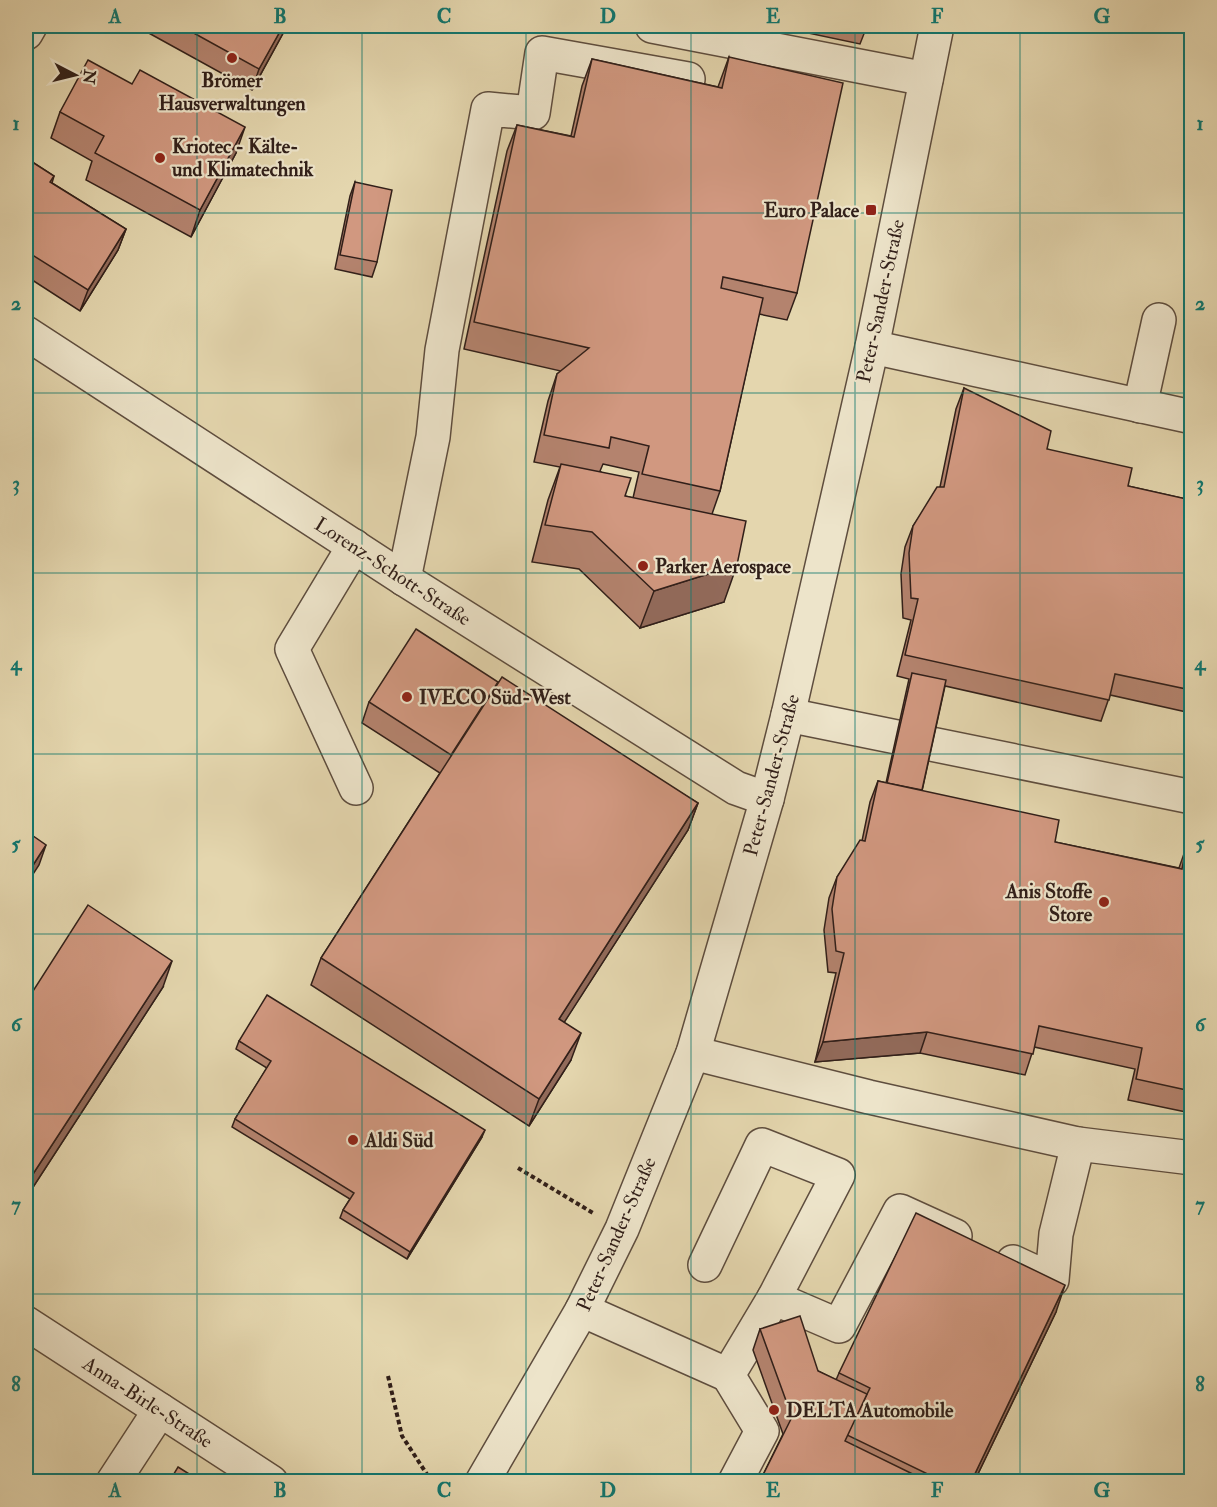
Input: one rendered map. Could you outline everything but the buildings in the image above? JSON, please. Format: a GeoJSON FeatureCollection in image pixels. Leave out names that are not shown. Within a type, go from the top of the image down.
{"type":"FeatureCollection","features":[{"type":"Feature","properties":{"kind":"street"},"geometry":{"type":"LineString","coordinates":[[26,33],[30,26]]}},
{"type":"Feature","properties":{"kind":"street"},"geometry":{"type":"LineString","coordinates":[[652,26],[926,79]]}},
{"type":"Feature","properties":{"kind":"street","name":"Peter-Sander-Straße"},"geometry":{"type":"LineString","coordinates":[[482,1482],[582,1310],[622,1229],[693,1053],[767,799],[788,715],[872,347],[937,26]]}},
{"type":"Feature","properties":{"kind":"street"},"geometry":{"type":"LineString","coordinates":[[404,579],[433,437],[442,350],[488,109],[532,112],[542,53],[688,79]]}},
{"type":"Feature","properties":{"kind":"street"},"geometry":{"type":"LineString","coordinates":[[1140,406],[1160,320]]}},
{"type":"Feature","properties":{"kind":"street","name":"Lorenz-Schott-Straße"},"geometry":{"type":"LineString","coordinates":[[26,333],[404,579],[736,788],[767,799]]}},
{"type":"Feature","properties":{"kind":"street"},"geometry":{"type":"LineString","coordinates":[[872,347],[1191,417]]}},
{"type":"Feature","properties":{"kind":"street"},"geometry":{"type":"LineString","coordinates":[[354,546],[292,649],[357,788]]}},
{"type":"Feature","properties":{"kind":"street"},"geometry":{"type":"LineString","coordinates":[[788,715],[1191,797]]}},
{"type":"Feature","properties":{"kind":"street"},"geometry":{"type":"LineString","coordinates":[[693,1053],[869,1097],[1078,1144],[1191,1158]]}},
{"type":"Feature","properties":{"kind":"street"},"geometry":{"type":"LineString","coordinates":[[774,1298],[839,1326],[900,1211],[1052,1280],[1056,1234],[1078,1144]]}},
{"type":"Feature","properties":{"kind":"street"},"geometry":{"type":"LineString","coordinates":[[705,1265],[762,1145],[838,1175],[774,1298],[728,1375]]}},
{"type":"Feature","properties":{"kind":"street"},"geometry":{"type":"LineString","coordinates":[[582,1310],[728,1375],[762,1431],[735,1482]]}},
{"type":"Feature","properties":{"kind":"street","name":"Anna-Birle-Straße"},"geometry":{"type":"LineString","coordinates":[[26,1323],[271,1482]]}},
{"type":"Feature","properties":{"kind":"street"},"geometry":{"type":"LineString","coordinates":[[113,1482],[160,1410]]}},
{"type":"Feature","properties":{"kind":"path"},"geometry":{"type":"LineString","coordinates":[[518,1168],[593,1213]]}},
{"type":"Feature","properties":{"kind":"path"},"geometry":{"type":"LineString","coordinates":[[388,1376],[402,1436],[432,1482]]}},
{"type":"Feature","properties":{"kind":"place","name":"Brömer Hausverwaltungen"},"geometry":{"type":"Point","coordinates":[232,58]}},
{"type":"Feature","properties":{"kind":"place","name":"Kriotec - Kälte- und Klimatechnik"},"geometry":{"type":"Point","coordinates":[160,158]}},
{"type":"Feature","properties":{"kind":"place","name":"Euro Palace"},"geometry":{"type":"Point","coordinates":[871,210]}},
{"type":"Feature","properties":{"kind":"place","name":"Parker Aerospace"},"geometry":{"type":"Point","coordinates":[643,566]}},
{"type":"Feature","properties":{"kind":"place","name":"IVECO Süd-West"},"geometry":{"type":"Point","coordinates":[407,697]}},
{"type":"Feature","properties":{"kind":"place","name":"Anis Stoffe Store"},"geometry":{"type":"Point","coordinates":[1104,902]}},
{"type":"Feature","properties":{"kind":"place","name":"Aldi Süd"},"geometry":{"type":"Point","coordinates":[353,1140]}},
{"type":"Feature","properties":{"kind":"place","name":"DELTA Automobile"},"geometry":{"type":"Point","coordinates":[774,1410]}}]}
